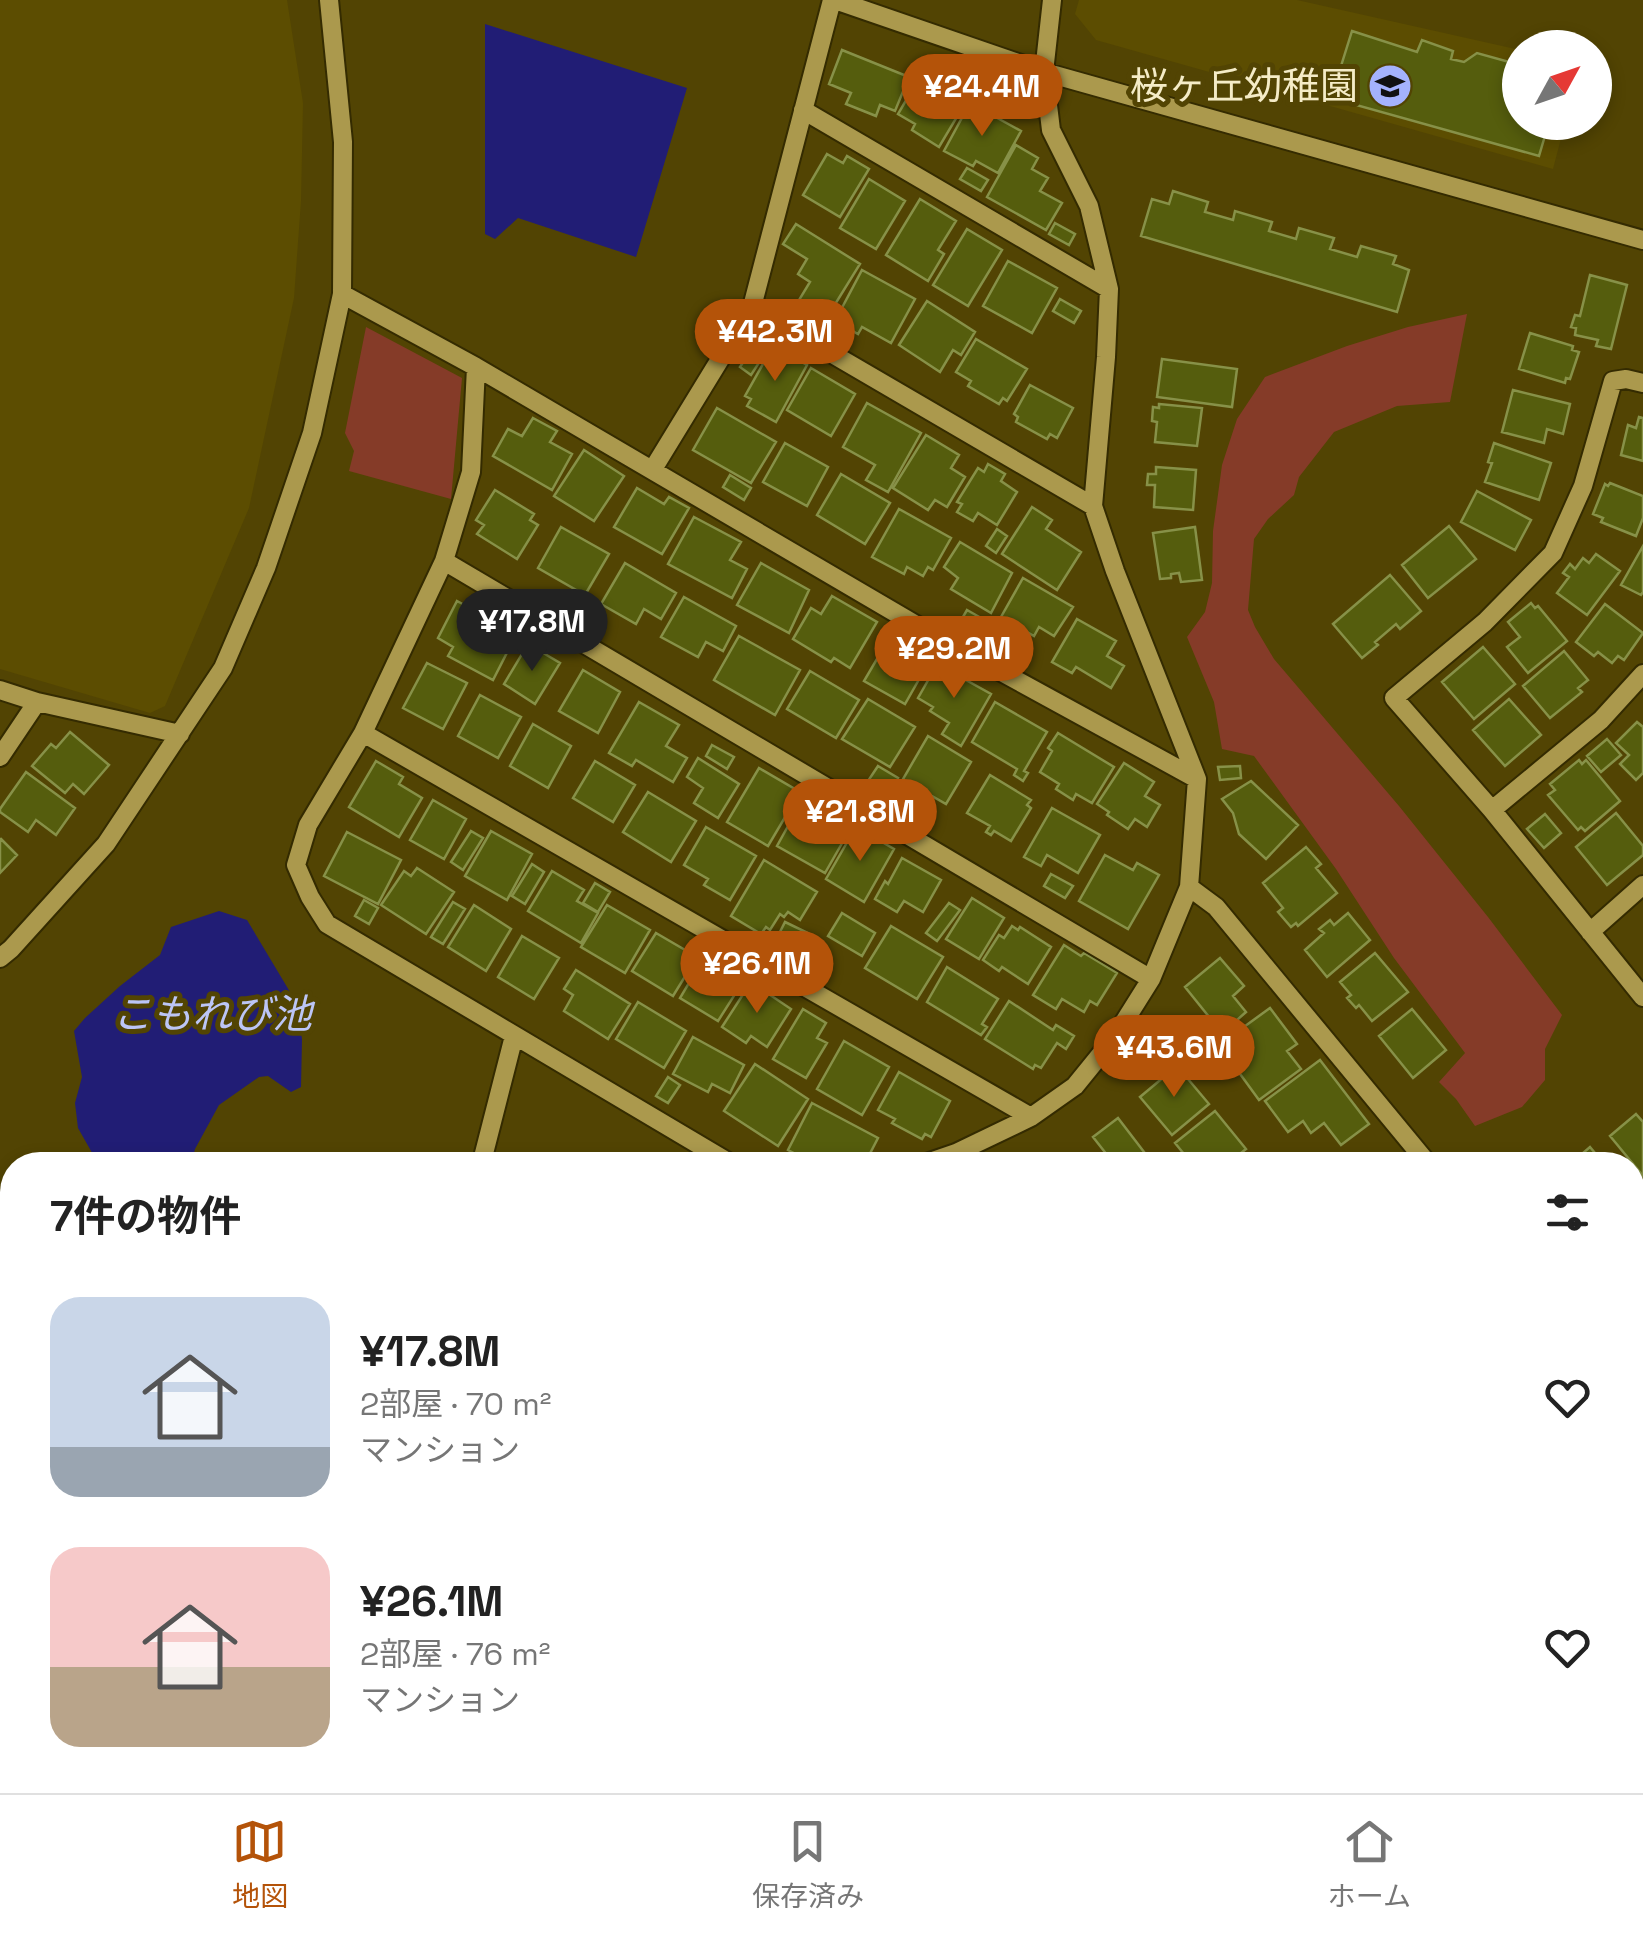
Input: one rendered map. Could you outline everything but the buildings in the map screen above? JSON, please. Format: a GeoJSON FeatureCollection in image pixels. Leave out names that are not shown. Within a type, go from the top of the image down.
{"type":"FeatureCollection","features":[{"type":"Feature","properties":{"kind":"street"},"geometry":{"type":"LineString","coordinates":[[0,958],[106,844],[223,668],[266,568],[312,433],[342,294],[343,142],[329,0]]}},
{"type":"Feature","properties":{"kind":"street"},"geometry":{"type":"LineString","coordinates":[[653,469],[752,307],[834,0],[1044,72],[1643,240]]}},
{"type":"Feature","properties":{"kind":"street"},"geometry":{"type":"LineString","coordinates":[[958,1152],[1032,1117],[1075,1086],[1114,1038],[1152,979],[1189,886],[1196,779],[1093,506],[1110,289],[1089,206],[1051,130],[1044,72],[1052,0]]}},
{"type":"Feature","properties":{"kind":"street"},"geometry":{"type":"LineString","coordinates":[[803,110],[1110,289]]}},
{"type":"Feature","properties":{"kind":"street"},"geometry":{"type":"LineString","coordinates":[[342,294],[653,469],[923,629],[1196,779]]}},
{"type":"Feature","properties":{"kind":"street"},"geometry":{"type":"LineString","coordinates":[[752,307],[1093,506]]}},
{"type":"Feature","properties":{"kind":"street"},"geometry":{"type":"LineString","coordinates":[[476,367],[470,472],[444,561],[363,733],[308,825],[296,865],[327,924],[711,1152]]}},
{"type":"Feature","properties":{"kind":"street"},"geometry":{"type":"LineString","coordinates":[[1643,383],[1614,381],[1583,486],[1552,553],[1485,622],[1394,698],[1492,810],[1643,997]]}},
{"type":"Feature","properties":{"kind":"street"},"geometry":{"type":"LineString","coordinates":[[444,561],[1152,979]]}},
{"type":"Feature","properties":{"kind":"street"},"geometry":{"type":"LineString","coordinates":[[1492,810],[1601,720],[1643,674]]}},
{"type":"Feature","properties":{"kind":"street"},"geometry":{"type":"LineString","coordinates":[[0,690],[180,734]]}},
{"type":"Feature","properties":{"kind":"street"},"geometry":{"type":"LineString","coordinates":[[0,756],[37,702]]}},
{"type":"Feature","properties":{"kind":"street"},"geometry":{"type":"LineString","coordinates":[[363,733],[1032,1117]]}},
{"type":"Feature","properties":{"kind":"street"},"geometry":{"type":"LineString","coordinates":[[1590,932],[1643,885]]}},
{"type":"Feature","properties":{"kind":"street"},"geometry":{"type":"LineString","coordinates":[[1189,886],[1216,907],[1417,1152]]}},
{"type":"Feature","properties":{"kind":"street"},"geometry":{"type":"LineString","coordinates":[[485,1152],[514,1036]]}},
{"type":"Feature","properties":{"kind":"shaded area"},"geometry":{"type":"Polygon","coordinates":[[[0,0],[287,0],[303,103],[294,298],[249,508],[165,706],[150,713],[0,669],[0,0]]]}},
{"type":"Feature","properties":{"kind":"shaded area","name":"桜ヶ丘幼稚園"},"geometry":{"type":"Polygon","coordinates":[[[1079,0],[1297,0],[1502,46],[1502,140],[1561,140],[1553,169],[1096,40],[1075,14],[1079,0]]]}},
{"type":"Feature","properties":{"kind":"shaded area"},"geometry":{"type":"Polygon","coordinates":[[[1467,314],[1450,402],[1397,406],[1334,432],[1299,477],[1294,495],[1268,519],[1254,539],[1248,610],[1274,659],[1399,806],[1562,1015],[1545,1049],[1545,1080],[1522,1107],[1475,1126],[1439,1082],[1465,1053],[1254,756],[1222,749],[1214,702],[1187,637],[1205,612],[1212,583],[1213,531],[1222,465],[1237,419],[1265,377],[1347,346],[1467,314]]]}},
{"type":"Feature","properties":{"kind":"shaded area"},"geometry":{"type":"Polygon","coordinates":[[[366,327],[462,378],[451,499],[349,471],[354,451],[345,433],[366,327]]]}},
{"type":"Feature","properties":{"kind":"water"},"geometry":{"type":"Polygon","coordinates":[[[485,24],[687,88],[636,257],[518,218],[495,239],[485,234],[485,24]]]}},
{"type":"Feature","properties":{"kind":"water","name":"こもれび池"},"geometry":{"type":"Polygon","coordinates":[[[219,911],[247,920],[296,1002],[302,1039],[301,1087],[291,1092],[268,1076],[259,1077],[219,1105],[194,1152],[92,1152],[78,1128],[75,1103],[82,1077],[74,1031],[120,986],[160,955],[171,927],[219,911]]]}},
{"type":"Feature","properties":{"kind":"place","name":"桜ヶ丘幼稚園"},"geometry":{"type":"Point","coordinates":[1390,86]}}]}
